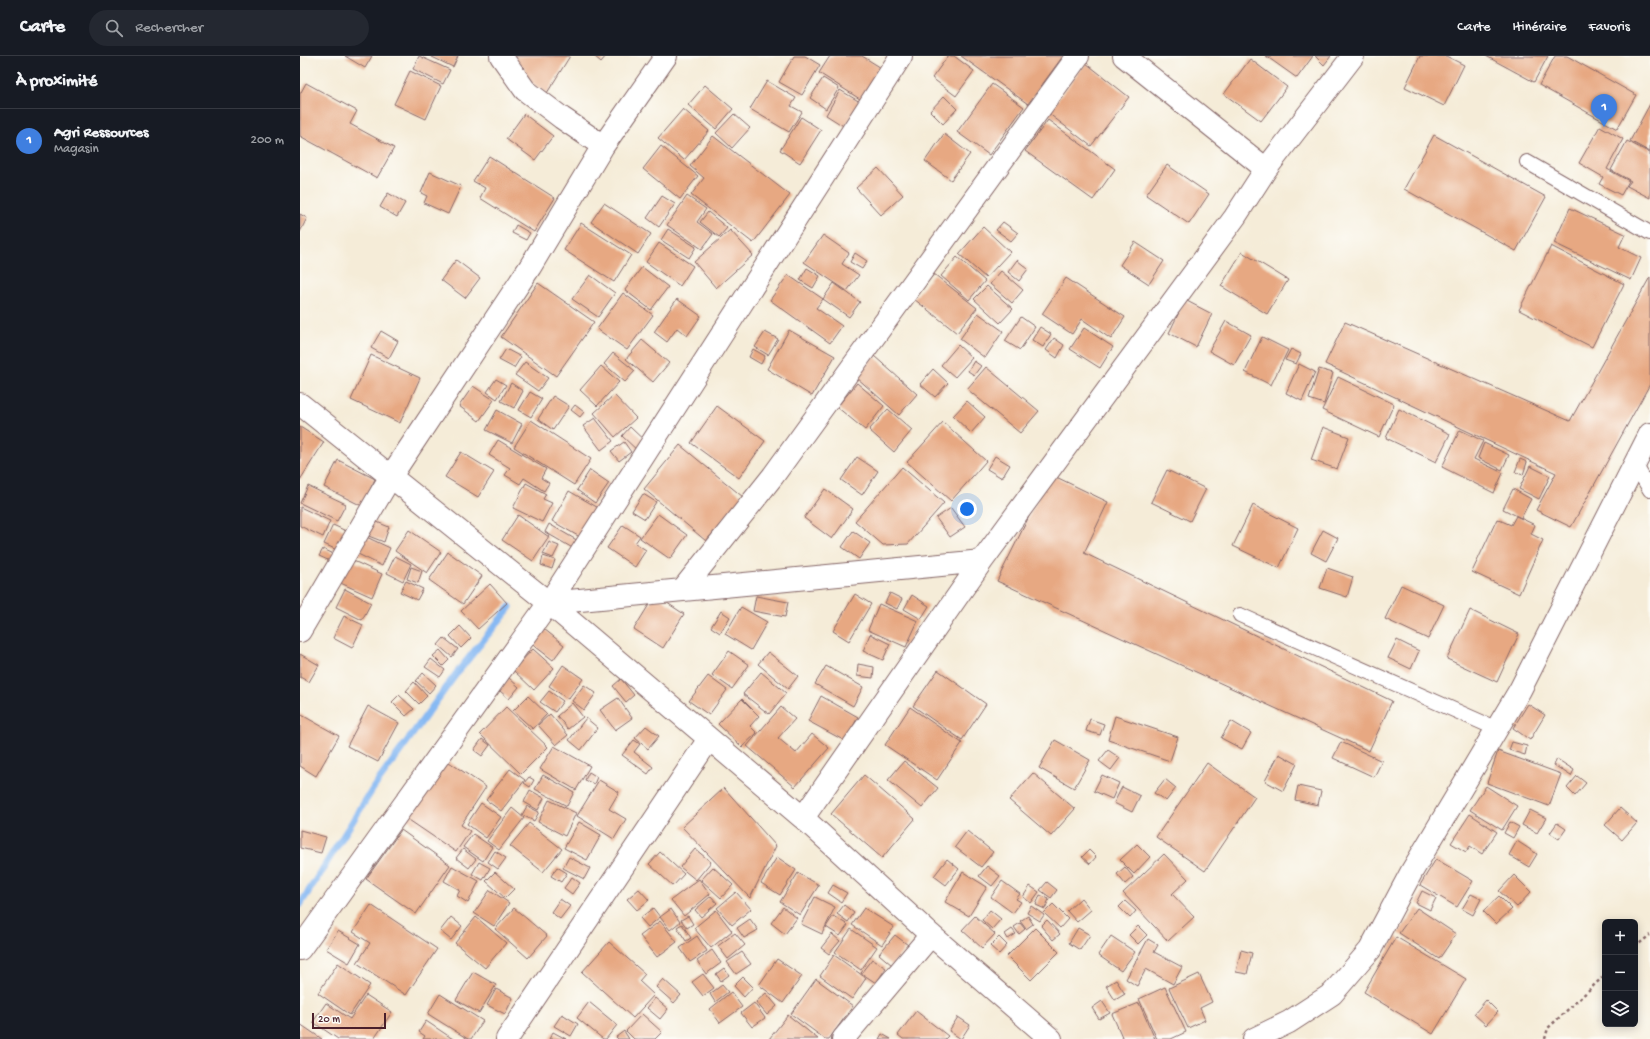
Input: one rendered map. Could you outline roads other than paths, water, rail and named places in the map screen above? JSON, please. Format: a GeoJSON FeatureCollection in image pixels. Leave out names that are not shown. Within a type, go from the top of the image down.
{"type":"FeatureCollection","features":[{"type":"Feature","properties":{"kind":"street"},"geometry":{"type":"LineString","coordinates":[[501,56],[525,90],[603,146]]}},
{"type":"Feature","properties":{"kind":"street"},"geometry":{"type":"LineString","coordinates":[[300,631],[392,476],[530,267],[603,146],[666,56]]}},
{"type":"Feature","properties":{"kind":"street"},"geometry":{"type":"LineString","coordinates":[[300,949],[549,603],[901,56]]}},
{"type":"Feature","properties":{"kind":"street"},"geometry":{"type":"LineString","coordinates":[[683,589],[774,476],[1078,56]]}},
{"type":"Feature","properties":{"kind":"street"},"geometry":{"type":"LineString","coordinates":[[1124,56],[1266,169]]}},
{"type":"Feature","properties":{"kind":"street"},"geometry":{"type":"LineString","coordinates":[[803,818],[982,561],[1230,224],[1266,169],[1353,56]]}},
{"type":"Feature","properties":{"kind":"street"},"geometry":{"type":"LineString","coordinates":[[300,404],[549,603],[803,818],[931,935],[1051,1039]]}},
{"type":"Feature","properties":{"kind":"street"},"geometry":{"type":"LineString","coordinates":[[1255,1039],[1290,1022],[1332,994],[1370,950],[1412,870],[1520,690],[1642,468],[1650,434]]}},
{"type":"Feature","properties":{"kind":"street"},"geometry":{"type":"LineString","coordinates":[[549,603],[982,561]]}},
{"type":"Feature","properties":{"kind":"street"},"geometry":{"type":"LineString","coordinates":[[507,1039],[709,739]]}},
{"type":"Feature","properties":{"kind":"street"},"geometry":{"type":"LineString","coordinates":[[844,1039],[931,935]]}},
{"type":"Feature","properties":{"kind":"lane"},"geometry":{"type":"LineString","coordinates":[[1527,162],[1650,233]]}},
{"type":"Feature","properties":{"kind":"lane"},"geometry":{"type":"LineString","coordinates":[[1642,468],[1650,490]]}},
{"type":"Feature","properties":{"kind":"lane"},"geometry":{"type":"LineString","coordinates":[[1240,615],[1497,729]]}},
{"type":"Feature","properties":{"kind":"waterway"},"geometry":{"type":"LineString","coordinates":[[300,905],[374,787],[456,674],[510,607]]}},
{"type":"Feature","properties":{"kind":"place","name":"Agri Ressources"},"geometry":{"type":"Point","coordinates":[1604,127]}}]}
